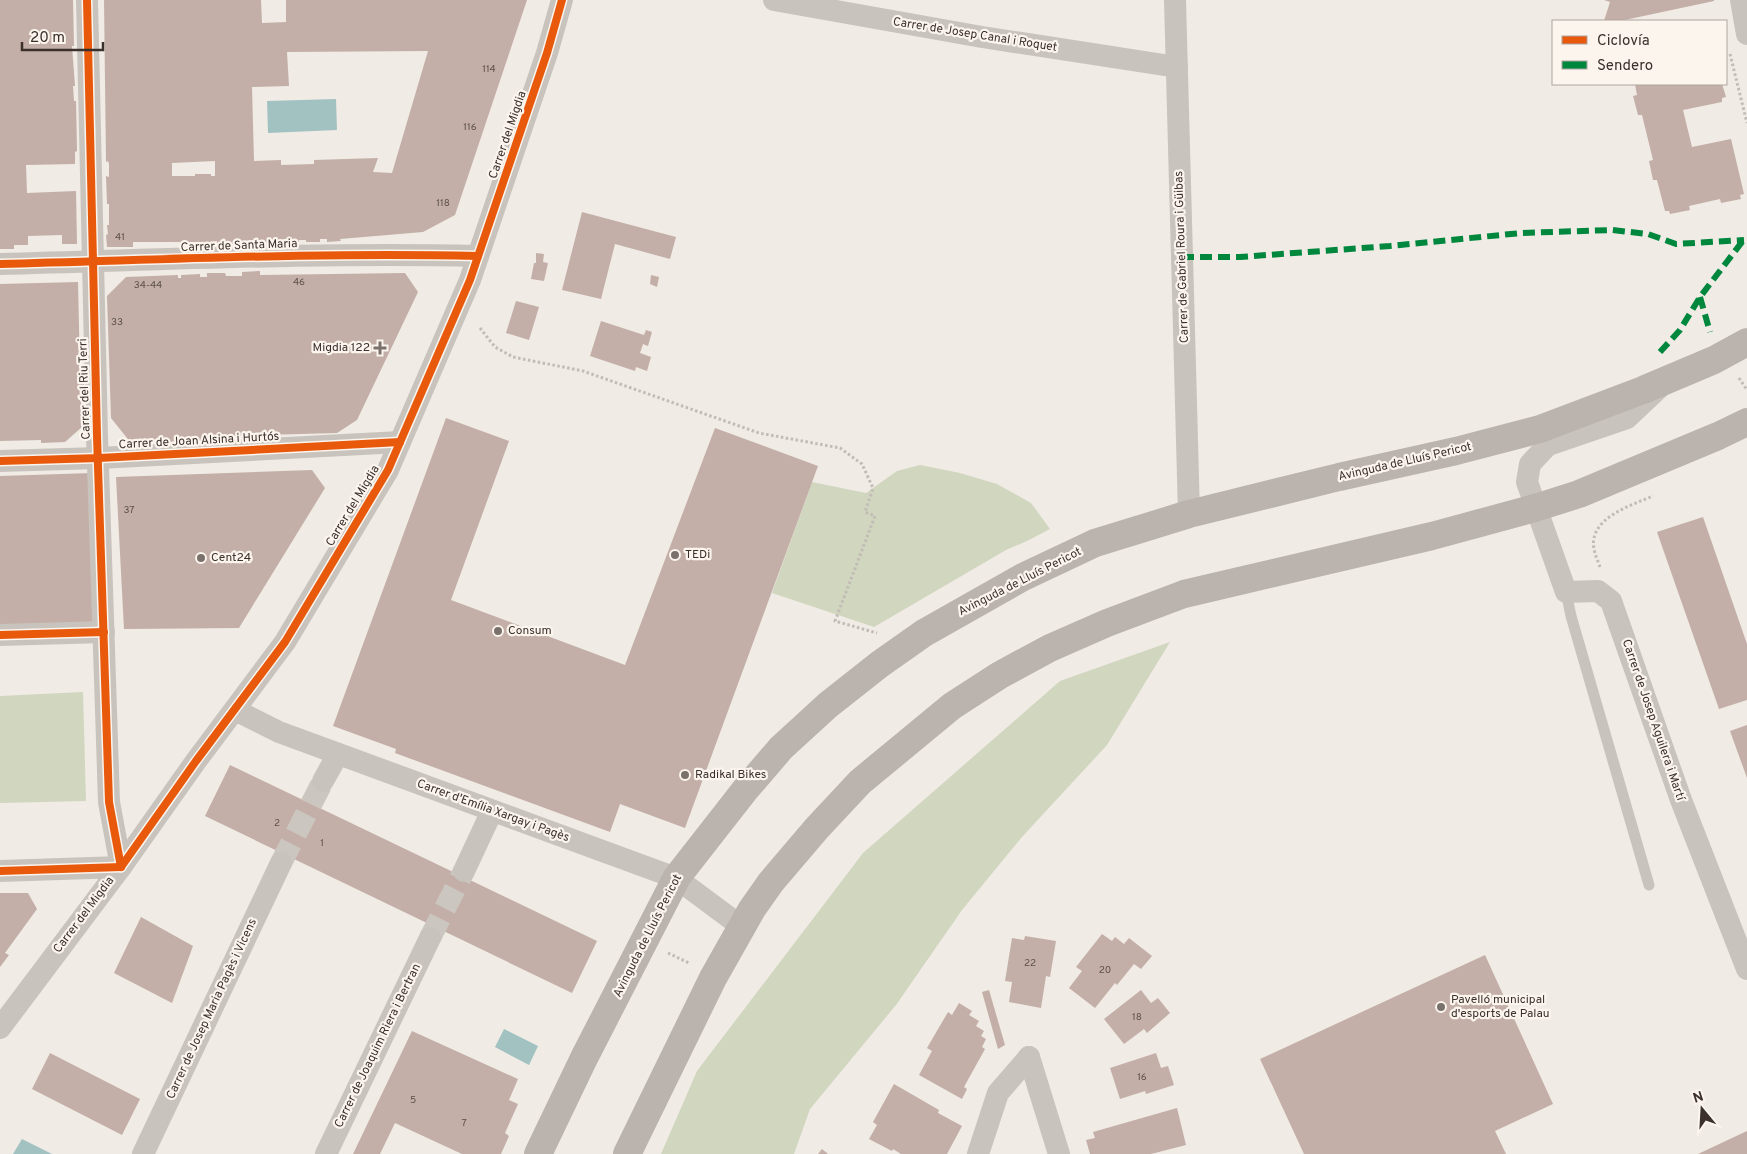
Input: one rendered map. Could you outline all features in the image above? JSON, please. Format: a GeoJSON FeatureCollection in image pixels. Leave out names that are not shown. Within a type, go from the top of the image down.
{"type":"FeatureCollection","features":[{"type":"Feature","properties":{"kind":"street","name":"Carrer del Riu Terri"},"geometry":{"type":"LineString","coordinates":[[87,0],[109,802],[121,867]]}},
{"type":"Feature","properties":{"kind":"street","name":"Carrer del Migdia"},"geometry":{"type":"LineString","coordinates":[[0,1028],[121,867],[196,761],[285,642],[388,470],[467,288],[547,54],[562,0]]}},
{"type":"Feature","properties":{"kind":"street","name":"Carrer de Josep Canal i Roquet"},"geometry":{"type":"LineString","coordinates":[[774,0],[1176,67]]}},
{"type":"Feature","properties":{"kind":"street","name":"Carrer de Gabriel Roura i Güibas"},"geometry":{"type":"LineString","coordinates":[[1175,0],[1189,514]]}},
{"type":"Feature","properties":{"kind":"street"},"geometry":{"type":"LineString","coordinates":[[1741,0],[1747,34]]}},
{"type":"Feature","properties":{"kind":"street","name":"Carrer de Santa Maria"},"geometry":{"type":"LineString","coordinates":[[0,264],[400,254],[478,256]]}},
{"type":"Feature","properties":{"kind":"street","name":"Avinguda de Lluís Pericot"},"geometry":{"type":"LineString","coordinates":[[538,1154],[584,1058],[676,878],[744,790],[780,748],[828,705],[910,642],[1023,577],[1095,543],[1189,514],[1338,477],[1456,451],[1540,429],[1669,379],[1714,360],[1747,342]]}},
{"type":"Feature","properties":{"kind":"street"},"geometry":{"type":"LineString","coordinates":[[1566,592],[1527,482],[1530,464],[1548,445],[1627,418],[1669,379]]}},
{"type":"Feature","properties":{"kind":"street"},"geometry":{"type":"LineString","coordinates":[[627,1154],[713,978],[752,909],[771,882],[817,828],[860,782],[952,706],[1000,675],[1050,648],[1108,623],[1184,594],[1432,536],[1535,508],[1579,494],[1747,422]]}},
{"type":"Feature","properties":{"kind":"street","name":"Carrer de Joan Alsina i Hurtós"},"geometry":{"type":"LineString","coordinates":[[0,461],[99,458],[400,442]]}},
{"type":"Feature","properties":{"kind":"street","name":"Carrer de Josep Aguilera i Martí"},"geometry":{"type":"LineString","coordinates":[[1566,592],[1598,591],[1611,601],[1681,800],[1747,969]]}},
{"type":"Feature","properties":{"kind":"street"},"geometry":{"type":"LineString","coordinates":[[0,635],[104,632]]}},
{"type":"Feature","properties":{"kind":"street","name":"Carrer d'Emília Xargay i Pagès"},"geometry":{"type":"LineString","coordinates":[[235,710],[279,732],[676,878],[742,927]]}},
{"type":"Feature","properties":{"kind":"street"},"geometry":{"type":"LineString","coordinates":[[323,781],[338,754]]}},
{"type":"Feature","properties":{"kind":"street"},"geometry":{"type":"LineString","coordinates":[[464,871],[492,811]]}},
{"type":"Feature","properties":{"kind":"street","name":"Carrer de Josep Maria Pagès i Vicens"},"geometry":{"type":"LineString","coordinates":[[143,1154],[281,863]]}},
{"type":"Feature","properties":{"kind":"street"},"geometry":{"type":"LineString","coordinates":[[0,871],[121,867]]}},
{"type":"Feature","properties":{"kind":"street","name":"Carrer de Joaquim Riera i Bertran"},"geometry":{"type":"LineString","coordinates":[[326,1154],[430,938]]}},
{"type":"Feature","properties":{"kind":"street"},"geometry":{"type":"LineString","coordinates":[[978,1154],[998,1094],[1029,1057],[1059,1154]]}},
{"type":"Feature","properties":{"kind":"lane"},"geometry":{"type":"LineString","coordinates":[[1566,592],[1570,616],[1649,885]]}},
{"type":"Feature","properties":{"kind":"path"},"geometry":{"type":"LineString","coordinates":[[1729,50],[1747,124]]}},
{"type":"Feature","properties":{"kind":"path"},"geometry":{"type":"LineString","coordinates":[[480,328],[495,347],[513,357],[583,371],[759,433],[840,448],[862,464],[873,488],[865,512],[875,516],[835,621],[910,642]]}},
{"type":"Feature","properties":{"kind":"path"},"geometry":{"type":"LineString","coordinates":[[1593,548],[1594,534],[1605,520],[1657,494]]}},
{"type":"Feature","properties":{"kind":"path"},"geometry":{"type":"LineString","coordinates":[[666,952],[690,964]]}},
{"type":"Feature","properties":{"kind":"green space"},"geometry":{"type":"Polygon","coordinates":[[[920,465],[960,473],[997,484],[1031,503],[1050,529],[1006,550],[874,627],[772,593],[812,482],[866,493],[897,471],[920,465]]]}},
{"type":"Feature","properties":{"kind":"green space"},"geometry":{"type":"Polygon","coordinates":[[[1170,642],[1107,745],[1022,837],[962,910],[896,1005],[810,1109],[794,1154],[661,1154],[697,1071],[863,853],[1060,681],[1170,642]]]}},
{"type":"Feature","properties":{"kind":"green space"},"geometry":{"type":"Polygon","coordinates":[[[83,692],[86,801],[0,803],[0,696],[83,692]]]}},
{"type":"Feature","properties":{"kind":"water"},"geometry":{"type":"Polygon","coordinates":[[[336,99],[337,130],[268,133],[267,101],[336,99]]]}},
{"type":"Feature","properties":{"kind":"water"},"geometry":{"type":"Polygon","coordinates":[[[504,1029],[538,1046],[529,1065],[495,1047],[504,1029]]]}},
{"type":"Feature","properties":{"kind":"water"},"geometry":{"type":"Polygon","coordinates":[[[22,1139],[52,1154],[13,1154],[22,1139]]]}},
{"type":"Feature","properties":{"kind":"building"},"geometry":{"type":"Polygon","coordinates":[[[0,0],[73,0],[74,46],[72,46],[75,86],[73,86],[74,101],[76,101],[77,151],[75,152],[75,164],[26,165],[27,193],[76,191],[77,244],[62,244],[62,235],[28,236],[28,245],[14,245],[14,249],[0,249],[0,0]]]}},
{"type":"Feature","properties":{"kind":"building"},"geometry":{"type":"Polygon","coordinates":[[[104,0],[261,0],[262,23],[286,22],[286,0],[527,0],[455,215],[423,232],[340,239],[341,241],[327,242],[327,239],[320,239],[320,242],[299,240],[299,242],[283,243],[283,240],[278,240],[278,243],[260,243],[259,240],[243,241],[243,244],[217,244],[217,241],[133,242],[133,247],[107,247],[106,235],[108,234],[107,225],[109,225],[109,204],[107,204],[106,176],[109,177],[109,164],[108,161],[106,162],[104,0]],[[428,51],[287,52],[289,86],[252,87],[254,161],[281,160],[281,165],[314,164],[314,160],[378,158],[373,172],[392,173],[428,51]],[[215,161],[172,163],[172,176],[211,174],[211,176],[215,176],[215,161]]]}},
{"type":"Feature","properties":{"kind":"building"},"geometry":{"type":"Polygon","coordinates":[[[1604,0],[1714,0],[1625,20],[1604,20],[1610,2],[1604,0]]]}},
{"type":"Feature","properties":{"kind":"building"},"geometry":{"type":"Polygon","coordinates":[[[1635,85],[1722,85],[1726,97],[1722,98],[1722,102],[1683,110],[1692,147],[1731,139],[1744,194],[1740,195],[1741,199],[1721,203],[1720,199],[1689,206],[1690,210],[1670,214],[1669,211],[1665,211],[1657,180],[1653,180],[1649,161],[1653,160],[1642,115],[1638,115],[1633,96],[1637,95],[1635,85]]]}},
{"type":"Feature","properties":{"kind":"building"},"geometry":{"type":"Polygon","coordinates":[[[582,212],[676,237],[670,259],[615,244],[601,299],[562,290],[582,212]]]}},
{"type":"Feature","properties":{"kind":"building"},"geometry":{"type":"Polygon","coordinates":[[[536,253],[544,254],[543,262],[548,263],[544,281],[531,279],[534,263],[536,263],[536,253]]]}},
{"type":"Feature","properties":{"kind":"building"},"geometry":{"type":"Polygon","coordinates":[[[260,271],[260,275],[405,273],[418,292],[357,420],[337,433],[231,436],[232,441],[213,441],[213,437],[205,437],[206,441],[187,442],[187,438],[183,438],[184,442],[131,443],[111,418],[107,296],[126,277],[178,275],[178,278],[181,278],[181,275],[200,274],[200,277],[207,277],[207,273],[225,273],[226,276],[242,276],[242,272],[260,271]]]}},
{"type":"Feature","properties":{"kind":"building"},"geometry":{"type":"Polygon","coordinates":[[[651,275],[659,277],[657,287],[650,284],[651,275]]]}},
{"type":"Feature","properties":{"kind":"building"},"geometry":{"type":"Polygon","coordinates":[[[78,282],[80,373],[84,373],[84,395],[81,395],[82,427],[65,442],[41,443],[41,440],[0,441],[0,284],[78,282]]]}},
{"type":"Feature","properties":{"kind":"building"},"geometry":{"type":"Polygon","coordinates":[[[516,301],[539,307],[529,340],[506,333],[516,301]]]}},
{"type":"Feature","properties":{"kind":"building"},"geometry":{"type":"Polygon","coordinates":[[[601,321],[644,335],[646,330],[652,332],[648,346],[643,344],[640,353],[651,357],[647,371],[636,367],[635,371],[590,356],[601,321]]]}},
{"type":"Feature","properties":{"kind":"building"},"geometry":{"type":"Polygon","coordinates":[[[446,418],[509,441],[451,600],[625,665],[715,428],[818,466],[685,828],[620,804],[610,832],[395,753],[396,749],[333,726],[446,418]]]}},
{"type":"Feature","properties":{"kind":"building","name":"Cent24"},"geometry":{"type":"Polygon","coordinates":[[[312,470],[325,488],[239,628],[124,629],[116,477],[312,470]]]}},
{"type":"Feature","properties":{"kind":"building"},"geometry":{"type":"Polygon","coordinates":[[[92,473],[96,627],[0,629],[0,476],[92,473]]]}},
{"type":"Feature","properties":{"kind":"building"},"geometry":{"type":"Polygon","coordinates":[[[1703,517],[1747,644],[1747,700],[1719,709],[1657,532],[1703,517]]]}},
{"type":"Feature","properties":{"kind":"building"},"geometry":{"type":"Polygon","coordinates":[[[1747,725],[1747,778],[1730,731],[1747,725]]]}},
{"type":"Feature","properties":{"kind":"building"},"geometry":{"type":"Polygon","coordinates":[[[230,765],[597,941],[572,993],[205,816],[230,765]]]}},
{"type":"Feature","properties":{"kind":"building"},"geometry":{"type":"Polygon","coordinates":[[[0,893],[28,893],[37,909],[5,953],[9,955],[0,967],[0,893]]]}},
{"type":"Feature","properties":{"kind":"building"},"geometry":{"type":"Polygon","coordinates":[[[141,917],[193,946],[172,1003],[114,973],[141,917]]]}},
{"type":"Feature","properties":{"kind":"building"},"geometry":{"type":"Polygon","coordinates":[[[1102,934],[1112,941],[1115,937],[1124,944],[1129,938],[1152,956],[1141,969],[1134,964],[1117,985],[1115,983],[1095,1008],[1069,988],[1082,971],[1076,967],[1102,934]]]}},
{"type":"Feature","properties":{"kind":"building"},"geometry":{"type":"Polygon","coordinates":[[[1025,936],[1056,941],[1050,977],[1046,976],[1041,1008],[1009,1002],[1012,982],[1005,981],[1012,938],[1024,940],[1025,936]]]}},
{"type":"Feature","properties":{"kind":"building","name":"Pavelló municipal d'esports de Palau"},"geometry":{"type":"Polygon","coordinates":[[[1485,955],[1553,1104],[1495,1131],[1506,1154],[1304,1154],[1260,1059],[1485,955]]]}},
{"type":"Feature","properties":{"kind":"building"},"geometry":{"type":"Polygon","coordinates":[[[989,990],[1005,1045],[998,1049],[982,992],[989,990]]]}},
{"type":"Feature","properties":{"kind":"building"},"geometry":{"type":"Polygon","coordinates":[[[1141,990],[1151,1003],[1158,998],[1170,1013],[1147,1033],[1144,1029],[1124,1044],[1104,1019],[1141,990]]]}},
{"type":"Feature","properties":{"kind":"building"},"geometry":{"type":"Polygon","coordinates":[[[959,1003],[972,1011],[969,1015],[979,1021],[976,1026],[984,1031],[981,1036],[986,1039],[982,1047],[985,1049],[964,1087],[967,1089],[962,1099],[919,1075],[932,1051],[927,1048],[948,1012],[952,1015],[959,1003]]]}},
{"type":"Feature","properties":{"kind":"building"},"geometry":{"type":"Polygon","coordinates":[[[412,1031],[518,1079],[509,1100],[518,1104],[505,1133],[509,1136],[501,1154],[462,1154],[395,1123],[380,1154],[353,1154],[412,1031]]]}},
{"type":"Feature","properties":{"kind":"building"},"geometry":{"type":"Polygon","coordinates":[[[50,1053],[140,1099],[122,1135],[32,1089],[50,1053]]]}},
{"type":"Feature","properties":{"kind":"building"},"geometry":{"type":"Polygon","coordinates":[[[1156,1053],[1161,1068],[1168,1066],[1174,1085],[1146,1094],[1145,1091],[1120,1099],[1110,1068],[1156,1053]]]}},
{"type":"Feature","properties":{"kind":"building"},"geometry":{"type":"Polygon","coordinates":[[[894,1084],[939,1110],[938,1113],[962,1126],[947,1154],[901,1154],[869,1139],[877,1125],[873,1122],[894,1084]]]}},
{"type":"Feature","properties":{"kind":"building"},"geometry":{"type":"Polygon","coordinates":[[[1177,1108],[1186,1145],[1151,1154],[1090,1154],[1086,1140],[1095,1138],[1093,1132],[1177,1108]]]}},
{"type":"Feature","properties":{"kind":"building"},"geometry":{"type":"Polygon","coordinates":[[[1747,1131],[1747,1154],[1698,1154],[1747,1131]]]}},
{"type":"Feature","properties":{"kind":"building"},"geometry":{"type":"Polygon","coordinates":[[[822,1149],[828,1154],[818,1154],[822,1149]]]}},
{"type":"Feature","properties":{"kind":"tunnel"},"geometry":{"type":"LineString","coordinates":[[281,863],[323,781]]}},
{"type":"Feature","properties":{"kind":"tunnel"},"geometry":{"type":"LineString","coordinates":[[430,938],[464,871]]}},
{"type":"Feature","properties":{"kind":"marked path"},"geometry":{"type":"LineString","coordinates":[[1182,257],[1240,257],[1390,246],[1521,233],[1612,230],[1648,234],[1676,244],[1744,240]]}},
{"type":"Feature","properties":{"kind":"marked path"},"geometry":{"type":"LineString","coordinates":[[1660,352],[1680,330],[1700,297],[1745,238]]}},
{"type":"Feature","properties":{"kind":"marked path"},"geometry":{"type":"LineString","coordinates":[[1700,297],[1710,332]]}},
{"type":"Feature","properties":{"kind":"cycle path"},"geometry":{"type":"LineString","coordinates":[[87,0],[97,436],[109,802],[121,867]]}},
{"type":"Feature","properties":{"kind":"cycle path"},"geometry":{"type":"LineString","coordinates":[[121,867],[196,761],[285,642],[388,470],[470,280],[547,53],[562,0]]}},
{"type":"Feature","properties":{"kind":"cycle path"},"geometry":{"type":"LineString","coordinates":[[0,264],[299,256],[478,256]]}},
{"type":"Feature","properties":{"kind":"cycle path"},"geometry":{"type":"LineString","coordinates":[[0,461],[99,458],[400,442]]}},
{"type":"Feature","properties":{"kind":"cycle path"},"geometry":{"type":"LineString","coordinates":[[0,635],[104,632]]}},
{"type":"Feature","properties":{"kind":"cycle path"},"geometry":{"type":"LineString","coordinates":[[0,871],[121,867]]}},
{"type":"Feature","properties":{"kind":"place","name":"Migdia 122"},"geometry":{"type":"Point","coordinates":[380,348]}},
{"type":"Feature","properties":{"kind":"place","name":"TEDi"},"geometry":{"type":"Point","coordinates":[675,555]}},
{"type":"Feature","properties":{"kind":"place","name":"Cent24"},"geometry":{"type":"Point","coordinates":[201,558]}},
{"type":"Feature","properties":{"kind":"place","name":"Consum"},"geometry":{"type":"Point","coordinates":[498,631]}},
{"type":"Feature","properties":{"kind":"place","name":"Radikal Bikes"},"geometry":{"type":"Point","coordinates":[685,775]}},
{"type":"Feature","properties":{"kind":"place","name":"Pavelló municipal d'esports de Palau"},"geometry":{"type":"Point","coordinates":[1441,1007]}}]}
